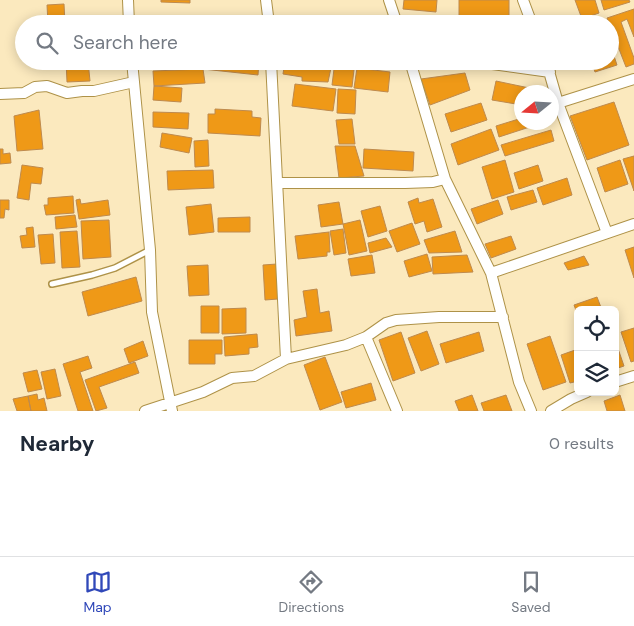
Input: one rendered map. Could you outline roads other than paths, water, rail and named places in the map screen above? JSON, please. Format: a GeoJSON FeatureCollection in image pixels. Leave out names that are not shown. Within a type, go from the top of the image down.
{"type":"FeatureCollection","features":[{"type":"Feature","properties":{"kind":"street"},"geometry":{"type":"LineString","coordinates":[[128,0],[129,15]]}},
{"type":"Feature","properties":{"kind":"street"},"geometry":{"type":"LineString","coordinates":[[266,0],[268,15]]}},
{"type":"Feature","properties":{"kind":"street"},"geometry":{"type":"LineString","coordinates":[[389,0],[394,15]]}},
{"type":"Feature","properties":{"kind":"street"},"geometry":{"type":"LineString","coordinates":[[523,0],[529,15]]}},
{"type":"Feature","properties":{"kind":"street"},"geometry":{"type":"LineString","coordinates":[[133,70],[150,250],[152,312],[171,407]]}},
{"type":"Feature","properties":{"kind":"street"},"geometry":{"type":"LineString","coordinates":[[272,70],[286,359]]}},
{"type":"Feature","properties":{"kind":"street"},"geometry":{"type":"LineString","coordinates":[[413,70],[445,179],[491,273],[519,382],[531,411]]}},
{"type":"Feature","properties":{"kind":"street"},"geometry":{"type":"LineString","coordinates":[[535,70],[550,72],[553,85]]}},
{"type":"Feature","properties":{"kind":"street"},"geometry":{"type":"LineString","coordinates":[[559,103],[634,79]]}},
{"type":"Feature","properties":{"kind":"street"},"geometry":{"type":"LineString","coordinates":[[0,94],[24,93],[34,87],[46,86],[67,93],[94,91],[134,82]]}},
{"type":"Feature","properties":{"kind":"street"},"geometry":{"type":"LineString","coordinates":[[559,106],[607,233]]}},
{"type":"Feature","properties":{"kind":"street"},"geometry":{"type":"LineString","coordinates":[[278,183],[405,183],[433,182],[445,179]]}},
{"type":"Feature","properties":{"kind":"street"},"geometry":{"type":"LineString","coordinates":[[491,273],[634,224]]}},
{"type":"Feature","properties":{"kind":"street"},"geometry":{"type":"LineString","coordinates":[[146,411],[171,407],[232,378],[254,376],[286,359],[346,345],[366,336],[386,323],[396,320],[439,317],[503,317]]}},
{"type":"Feature","properties":{"kind":"street"},"geometry":{"type":"LineString","coordinates":[[366,336],[397,411]]}},
{"type":"Feature","properties":{"kind":"street"},"geometry":{"type":"LineString","coordinates":[[619,381],[634,376]]}},
{"type":"Feature","properties":{"kind":"street"},"geometry":{"type":"LineString","coordinates":[[551,411],[578,396]]}},
{"type":"Feature","properties":{"kind":"lane"},"geometry":{"type":"LineString","coordinates":[[52,284],[115,268],[150,250]]}}]}
